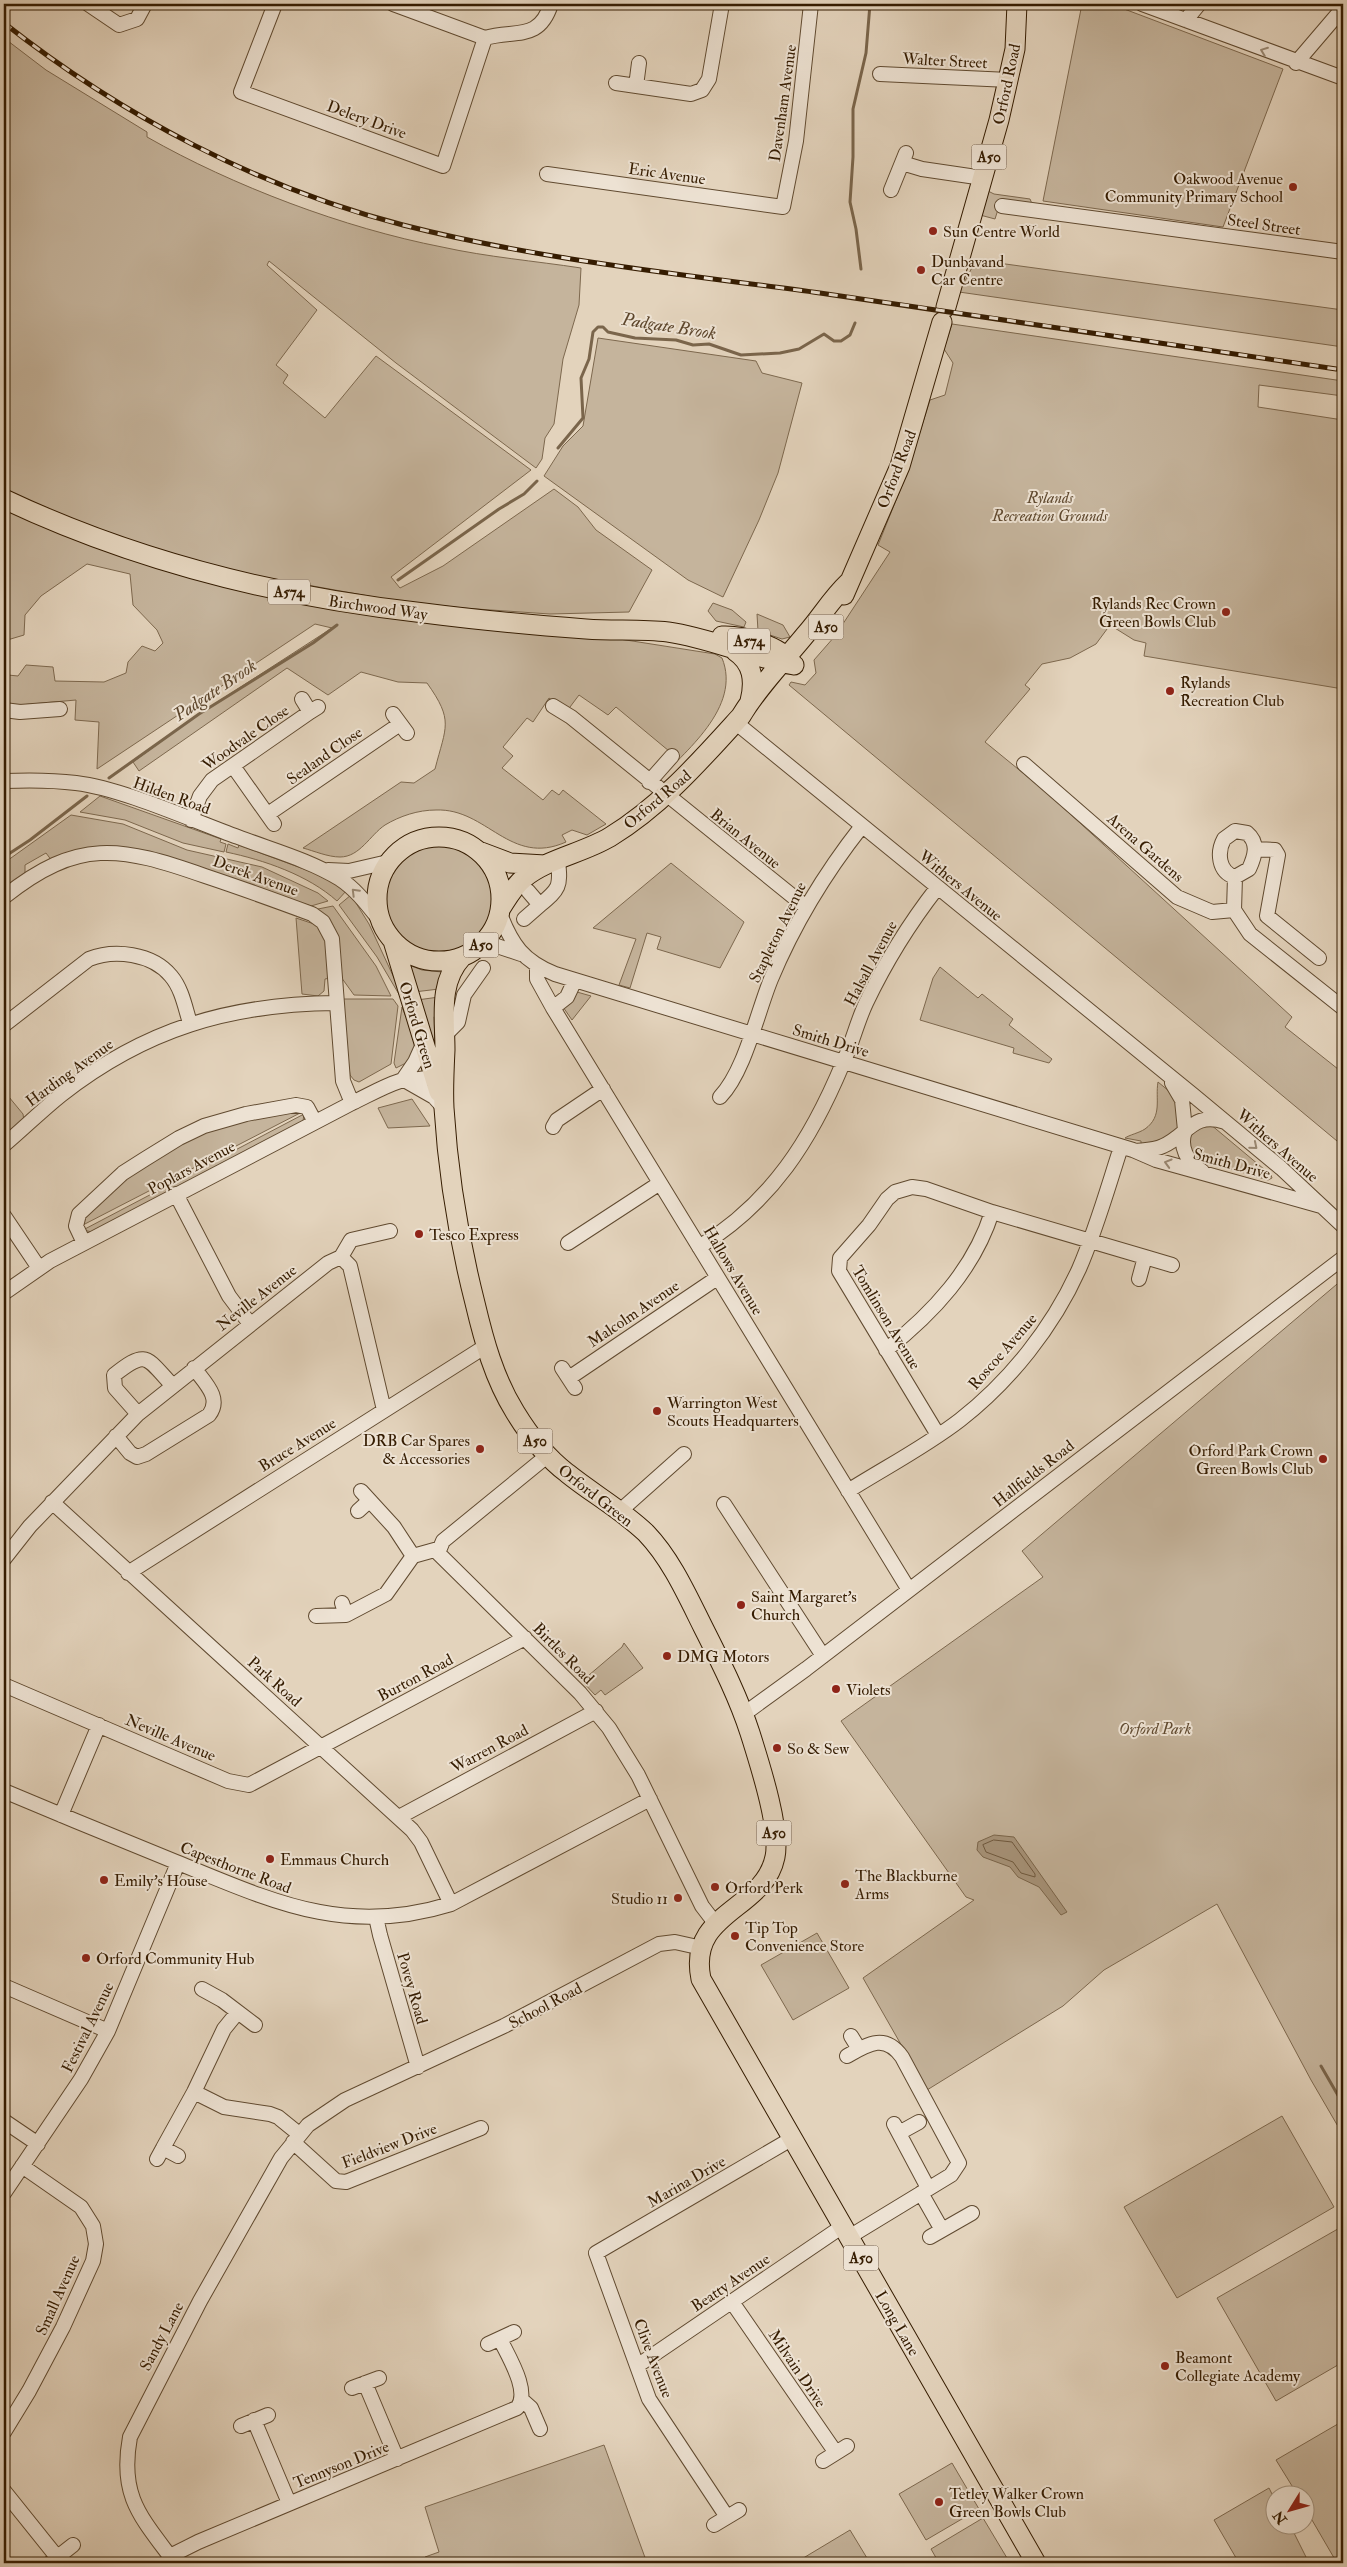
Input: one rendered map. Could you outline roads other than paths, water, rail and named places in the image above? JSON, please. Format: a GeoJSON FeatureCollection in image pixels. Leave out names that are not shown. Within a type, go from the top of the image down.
{"type":"FeatureCollection","features":[{"type":"Feature","properties":{"kind":"main road","name":"Orford Road"},"geometry":{"type":"LineString","coordinates":[[500,911],[517,884],[552,863],[610,837],[666,795],[742,713],[759,704],[831,601],[848,583],[900,466],[983,178],[1009,80],[1014,49],[1017,4]]}},
{"type":"Feature","properties":{"kind":"main road","name":"Birchwood Way"},"geometry":{"type":"LineString","coordinates":[[4,499],[30,512],[156,558],[241,582],[312,597],[423,613],[586,629],[666,632],[706,639],[734,650],[788,662]]}},
{"type":"Feature","properties":{"kind":"main road","name":"Birchwood Way"},"geometry":{"type":"LineString","coordinates":[[706,639],[727,636],[770,646],[788,662]]}},
{"type":"Feature","properties":{"kind":"main road","name":"Birchwood Way"},"geometry":{"type":"LineString","coordinates":[[734,650],[746,660],[751,669],[753,691],[742,713]]}},
{"type":"Feature","properties":{"kind":"main road","name":"A50"},"geometry":{"type":"LineString","coordinates":[[432,837],[458,839],[481,852],[491,864],[498,878],[501,892],[500,911],[495,926],[479,947],[462,957],[433,961],[404,951],[393,941],[382,923],[376,898],[382,873],[388,862],[408,844],[432,837]]}},
{"type":"Feature","properties":{"kind":"main road","name":"Orford Road"},"geometry":{"type":"LineString","coordinates":[[481,852],[510,863],[552,863]]}},
{"type":"Feature","properties":{"kind":"main road","name":"Orford Green"},"geometry":{"type":"LineString","coordinates":[[393,941],[424,1042],[439,1069]]}},
{"type":"Feature","properties":{"kind":"main road","name":"Orford Green"},"geometry":{"type":"LineString","coordinates":[[462,957],[447,980],[445,992],[445,1035],[439,1069],[455,1203],[466,1269],[486,1346],[507,1398],[547,1456],[646,1534],[669,1563],[726,1672],[744,1714],[775,1837],[775,1854],[770,1872],[758,1889],[715,1923]]}},
{"type":"Feature","properties":{"kind":"main road","name":"A50"},"geometry":{"type":"LineString","coordinates":[[702,1948],[709,1931],[715,1923]]}},
{"type":"Feature","properties":{"kind":"main road","name":"Long Lane"},"geometry":{"type":"LineString","coordinates":[[702,1948],[700,1968],[703,1984],[1036,2563]]}},
{"type":"Feature","properties":{"kind":"street"},"geometry":{"type":"LineString","coordinates":[[88,4],[110,21],[119,25],[137,19],[145,4]]}},
{"type":"Feature","properties":{"kind":"street","name":"Delery Drive"},"geometry":{"type":"LineString","coordinates":[[275,4],[241,92],[444,166],[485,38]]}},
{"type":"Feature","properties":{"kind":"street"},"geometry":{"type":"LineString","coordinates":[[393,4],[485,38],[498,34],[528,32],[539,26],[547,17],[551,4]]}},
{"type":"Feature","properties":{"kind":"street"},"geometry":{"type":"LineString","coordinates":[[616,84],[691,94],[702,90],[708,79],[722,4]]}},
{"type":"Feature","properties":{"kind":"street","name":"Davenham Avenue"},"geometry":{"type":"LineString","coordinates":[[783,207],[796,141],[811,4]]}},
{"type":"Feature","properties":{"kind":"street"},"geometry":{"type":"LineString","coordinates":[[1142,4],[1296,63],[1343,78]]}},
{"type":"Feature","properties":{"kind":"street"},"geometry":{"type":"LineString","coordinates":[[1186,20],[1199,4]]}},
{"type":"Feature","properties":{"kind":"street"},"geometry":{"type":"LineString","coordinates":[[1296,63],[1343,8]]}},
{"type":"Feature","properties":{"kind":"street"},"geometry":{"type":"LineString","coordinates":[[636,86],[639,63]]}},
{"type":"Feature","properties":{"kind":"street","name":"Walter Street"},"geometry":{"type":"LineString","coordinates":[[880,74],[1009,80]]}},
{"type":"Feature","properties":{"kind":"street"},"geometry":{"type":"LineString","coordinates":[[891,190],[904,158],[922,169],[983,178]]}},
{"type":"Feature","properties":{"kind":"street","name":"Eric Avenue"},"geometry":{"type":"LineString","coordinates":[[547,174],[783,207]]}},
{"type":"Feature","properties":{"kind":"street","name":"Steel Street"},"geometry":{"type":"LineString","coordinates":[[1002,206],[1343,252]]}},
{"type":"Feature","properties":{"kind":"street","name":"Woodvale Close"},"geometry":{"type":"LineString","coordinates":[[190,820],[205,788],[314,709],[302,699]]}},
{"type":"Feature","properties":{"kind":"street","name":"Brian Avenue"},"geometry":{"type":"LineString","coordinates":[[553,706],[570,717],[806,907]]}},
{"type":"Feature","properties":{"kind":"street"},"geometry":{"type":"LineString","coordinates":[[4,710],[20,712],[60,709]]}},
{"type":"Feature","properties":{"kind":"street","name":"Withers Avenue"},"geometry":{"type":"LineString","coordinates":[[742,713],[862,826],[1281,1168],[1343,1226]]}},
{"type":"Feature","properties":{"kind":"street","name":"Sealand Close"},"geometry":{"type":"LineString","coordinates":[[233,766],[271,819],[400,724]]}},
{"type":"Feature","properties":{"kind":"street","name":"Orford Road"},"geometry":{"type":"LineString","coordinates":[[649,782],[672,756]]}},
{"type":"Feature","properties":{"kind":"street","name":"Arena Gardens"},"geometry":{"type":"LineString","coordinates":[[1024,764],[1177,897],[1212,912],[1234,910]]}},
{"type":"Feature","properties":{"kind":"street","name":"Hilden Road"},"geometry":{"type":"LineString","coordinates":[[4,781],[36,780],[78,783],[122,795],[322,869],[352,888],[382,923]]}},
{"type":"Feature","properties":{"kind":"street","name":"Stapleton Avenue"},"geometry":{"type":"LineString","coordinates":[[720,1097],[733,1079],[752,1034],[772,978],[806,907],[862,826]]}},
{"type":"Feature","properties":{"kind":"street"},"geometry":{"type":"LineString","coordinates":[[1234,831],[1247,833],[1255,843],[1249,869],[1240,876],[1235,877],[1229,875],[1222,866],[1220,859],[1224,838],[1234,831]]}},
{"type":"Feature","properties":{"kind":"street"},"geometry":{"type":"LineString","coordinates":[[1255,849],[1274,850],[1278,855],[1267,916],[1319,958]]}},
{"type":"Feature","properties":{"kind":"street","name":"Derek Avenue"},"geometry":{"type":"LineString","coordinates":[[4,897],[43,869],[75,856],[111,852],[161,860],[317,917],[328,929],[332,938],[343,1081],[352,1103]]}},
{"type":"Feature","properties":{"kind":"street","name":"Hilden Road"},"geometry":{"type":"LineString","coordinates":[[322,869],[349,871],[388,862]]}},
{"type":"Feature","properties":{"kind":"street"},"geometry":{"type":"LineString","coordinates":[[524,919],[558,890],[560,878],[552,863]]}},
{"type":"Feature","properties":{"kind":"street"},"geometry":{"type":"LineString","coordinates":[[1235,877],[1234,910],[1250,934],[1343,1008]]}},
{"type":"Feature","properties":{"kind":"street","name":"Halsall Avenue"},"geometry":{"type":"LineString","coordinates":[[698,1247],[739,1218],[788,1167],[825,1106],[865,1005],[889,958],[905,932],[937,888]]}},
{"type":"Feature","properties":{"kind":"street"},"geometry":{"type":"LineString","coordinates":[[528,891],[540,905]]}},
{"type":"Feature","properties":{"kind":"street","name":"Smith Drive"},"geometry":{"type":"LineString","coordinates":[[500,911],[507,932],[521,954]]}},
{"type":"Feature","properties":{"kind":"street","name":"Smith Drive"},"geometry":{"type":"LineString","coordinates":[[479,947],[503,947],[521,954],[537,967],[575,980],[1128,1149],[1164,1162],[1202,1171],[1321,1206]]}},
{"type":"Feature","properties":{"kind":"street"},"geometry":{"type":"LineString","coordinates":[[4,1025],[89,960],[102,954],[117,952],[150,961],[164,969],[177,985],[190,1023]]}},
{"type":"Feature","properties":{"kind":"street","name":"Hallows Avenue"},"geometry":{"type":"LineString","coordinates":[[537,967],[537,979],[553,1008],[909,1590]]}},
{"type":"Feature","properties":{"kind":"street","name":"Orford Green"},"geometry":{"type":"LineString","coordinates":[[445,1035],[458,1022],[464,995],[482,968]]}},
{"type":"Feature","properties":{"kind":"street"},"geometry":{"type":"LineString","coordinates":[[553,1008],[567,997],[575,980]]}},
{"type":"Feature","properties":{"kind":"street","name":"Harding Avenue"},"geometry":{"type":"LineString","coordinates":[[4,1146],[61,1095],[107,1063],[143,1043],[190,1023],[268,1007],[336,1003]]}},
{"type":"Feature","properties":{"kind":"street"},"geometry":{"type":"LineString","coordinates":[[424,1042],[404,1081],[434,1098],[444,1108]]}},
{"type":"Feature","properties":{"kind":"street","name":"Poplars Avenue"},"geometry":{"type":"LineString","coordinates":[[4,1293],[39,1268],[84,1243],[315,1122],[352,1103],[404,1081],[439,1069]]}},
{"type":"Feature","properties":{"kind":"street","name":"Withers Avenue"},"geometry":{"type":"LineString","coordinates":[[1166,1074],[1182,1100],[1185,1153],[1193,1164],[1202,1171]]}},
{"type":"Feature","properties":{"kind":"street"},"geometry":{"type":"LineString","coordinates":[[552,1127],[557,1120],[603,1089]]}},
{"type":"Feature","properties":{"kind":"street","name":"Poplars Avenue"},"geometry":{"type":"LineString","coordinates":[[84,1243],[76,1226],[78,1214],[123,1174],[179,1138],[232,1118],[296,1105],[307,1107],[315,1122]]}},
{"type":"Feature","properties":{"kind":"street","name":"Smith Drive"},"geometry":{"type":"LineString","coordinates":[[1128,1149],[1163,1146],[1195,1122],[1206,1119],[1226,1123]]}},
{"type":"Feature","properties":{"kind":"street","name":"Roscoe Avenue"},"geometry":{"type":"LineString","coordinates":[[848,1491],[938,1435],[979,1404],[1033,1345],[1068,1291],[1128,1149]]}},
{"type":"Feature","properties":{"kind":"street"},"geometry":{"type":"LineString","coordinates":[[1265,1190],[1275,1188],[1281,1184],[1284,1176],[1281,1168]]}},
{"type":"Feature","properties":{"kind":"street"},"geometry":{"type":"LineString","coordinates":[[568,1243],[660,1183]]}},
{"type":"Feature","properties":{"kind":"street","name":"Tomlinson Avenue"},"geometry":{"type":"LineString","coordinates":[[938,1435],[839,1271],[838,1263],[887,1199],[901,1189],[926,1189],[992,1212],[1172,1265]]}},
{"type":"Feature","properties":{"kind":"street"},"geometry":{"type":"LineString","coordinates":[[176,1194],[229,1296],[250,1324]]}},
{"type":"Feature","properties":{"kind":"street"},"geometry":{"type":"LineString","coordinates":[[886,1350],[936,1304],[964,1271],[985,1235],[992,1212]]}},
{"type":"Feature","properties":{"kind":"street"},"geometry":{"type":"LineString","coordinates":[[4,1216],[39,1268]]}},
{"type":"Feature","properties":{"kind":"street","name":"Neville Avenue"},"geometry":{"type":"LineString","coordinates":[[4,1559],[52,1502],[138,1414],[328,1263],[341,1257],[351,1240],[390,1231]]}},
{"type":"Feature","properties":{"kind":"street"},"geometry":{"type":"LineString","coordinates":[[341,1257],[350,1266],[384,1410]]}},
{"type":"Feature","properties":{"kind":"street"},"geometry":{"type":"LineString","coordinates":[[1138,1279],[1146,1257]]}},
{"type":"Feature","properties":{"kind":"street","name":"Hallfields Road"},"geometry":{"type":"LineString","coordinates":[[744,1714],[823,1656],[1343,1258]]}},
{"type":"Feature","properties":{"kind":"street","name":"Malcolm Avenue"},"geometry":{"type":"LineString","coordinates":[[569,1378],[717,1278]]}},
{"type":"Feature","properties":{"kind":"street","name":"Bruce Avenue"},"geometry":{"type":"LineString","coordinates":[[128,1573],[486,1346]]}},
{"type":"Feature","properties":{"kind":"street"},"geometry":{"type":"LineString","coordinates":[[138,1414],[115,1388],[114,1375],[133,1360],[141,1358],[149,1361],[172,1386]]}},
{"type":"Feature","properties":{"kind":"street"},"geometry":{"type":"LineString","coordinates":[[116,1436],[130,1453],[138,1457],[210,1415],[215,1401],[194,1368]]}},
{"type":"Feature","properties":{"kind":"street"},"geometry":{"type":"LineString","coordinates":[[620,1512],[684,1454]]}},
{"type":"Feature","properties":{"kind":"street"},"geometry":{"type":"LineString","coordinates":[[316,1616],[344,1609],[386,1594],[414,1556],[438,1549],[443,1541],[547,1456]]}},
{"type":"Feature","properties":{"kind":"street"},"geometry":{"type":"LineString","coordinates":[[358,1511],[365,1496],[394,1527],[414,1556]]}},
{"type":"Feature","properties":{"kind":"street","name":"Park Road"},"geometry":{"type":"LineString","coordinates":[[52,1502],[399,1817],[421,1842],[451,1904]]}},
{"type":"Feature","properties":{"kind":"street"},"geometry":{"type":"LineString","coordinates":[[724,1504],[823,1656]]}},
{"type":"Feature","properties":{"kind":"street","name":"Birtles Road"},"geometry":{"type":"LineString","coordinates":[[438,1549],[440,1557],[525,1638],[596,1711],[624,1752],[650,1799],[702,1906],[715,1923]]}},
{"type":"Feature","properties":{"kind":"street","name":"Burton Road"},"geometry":{"type":"LineString","coordinates":[[322,1746],[525,1638]]}},
{"type":"Feature","properties":{"kind":"street","name":"Neville Avenue"},"geometry":{"type":"LineString","coordinates":[[4,1685],[238,1785],[248,1785],[259,1781],[322,1746]]}},
{"type":"Feature","properties":{"kind":"street","name":"Warren Road"},"geometry":{"type":"LineString","coordinates":[[399,1817],[596,1711]]}},
{"type":"Feature","properties":{"kind":"street"},"geometry":{"type":"LineString","coordinates":[[61,1815],[99,1725]]}},
{"type":"Feature","properties":{"kind":"street","name":"Capesthorne Road"},"geometry":{"type":"LineString","coordinates":[[4,1792],[288,1906],[341,1916],[376,1917],[420,1912],[451,1904],[650,1799]]}},
{"type":"Feature","properties":{"kind":"street","name":"Festival Avenue"},"geometry":{"type":"LineString","coordinates":[[4,2193],[81,2079],[108,2031],[178,1863]]}},
{"type":"Feature","properties":{"kind":"street","name":"Povey Road"},"geometry":{"type":"LineString","coordinates":[[376,1917],[387,1962],[418,2067]]}},
{"type":"Feature","properties":{"kind":"street","name":"School Road"},"geometry":{"type":"LineString","coordinates":[[296,2138],[320,2116],[345,2100],[504,2026],[659,1944],[675,1942],[702,1948]]}},
{"type":"Feature","properties":{"kind":"street"},"geometry":{"type":"LineString","coordinates":[[4,1986],[108,2031]]}},
{"type":"Feature","properties":{"kind":"street"},"geometry":{"type":"LineString","coordinates":[[202,1988],[254,2024]]}},
{"type":"Feature","properties":{"kind":"street"},"geometry":{"type":"LineString","coordinates":[[178,2156],[160,2153],[194,2092],[224,2029],[238,2013]]}},
{"type":"Feature","properties":{"kind":"street"},"geometry":{"type":"LineString","coordinates":[[847,2056],[859,2049],[851,2036]]}},
{"type":"Feature","properties":{"kind":"street","name":"Beatty Avenue"},"geometry":{"type":"LineString","coordinates":[[637,2366],[732,2302],[846,2231],[951,2175],[959,2162],[902,2057],[891,2045],[874,2043],[859,2049]]}},
{"type":"Feature","properties":{"kind":"street","name":"Fieldview Drive"},"geometry":{"type":"LineString","coordinates":[[194,2092],[224,2107],[278,2117],[336,2181],[346,2182],[482,2128]]}},
{"type":"Feature","properties":{"kind":"street"},"geometry":{"type":"LineString","coordinates":[[4,2121],[38,2144]]}},
{"type":"Feature","properties":{"kind":"street"},"geometry":{"type":"LineString","coordinates":[[919,2122],[896,2128],[924,2190],[936,2233],[972,2213]]}},
{"type":"Feature","properties":{"kind":"street","name":"Sandy Lane"},"geometry":{"type":"LineString","coordinates":[[172,2560],[139,2514],[130,2494],[126,2457],[130,2437],[211,2280],[281,2158],[296,2138]]}},
{"type":"Feature","properties":{"kind":"street","name":"Marina Drive"},"geometry":{"type":"LineString","coordinates":[[596,2254],[793,2138]]}},
{"type":"Feature","properties":{"kind":"street","name":"Small Avenue"},"geometry":{"type":"LineString","coordinates":[[4,2432],[29,2392],[63,2327],[93,2261],[96,2244],[93,2226],[82,2207],[22,2166]]}},
{"type":"Feature","properties":{"kind":"street","name":"Clive Avenue"},"geometry":{"type":"LineString","coordinates":[[596,2254],[646,2392],[656,2411],[732,2513],[714,2525]]}},
{"type":"Feature","properties":{"kind":"street","name":"Milvain Drive"},"geometry":{"type":"LineString","coordinates":[[732,2302],[841,2449],[823,2461]]}},
{"type":"Feature","properties":{"kind":"street"},"geometry":{"type":"LineString","coordinates":[[514,2332],[494,2341],[522,2388],[522,2400],[531,2408],[540,2429]]}},
{"type":"Feature","properties":{"kind":"street"},"geometry":{"type":"LineString","coordinates":[[352,2388],[379,2378]]}},
{"type":"Feature","properties":{"kind":"street"},"geometry":{"type":"LineString","coordinates":[[365,2383],[398,2460]]}},
{"type":"Feature","properties":{"kind":"street","name":"Tennyson Drive"},"geometry":{"type":"LineString","coordinates":[[172,2560],[289,2503],[398,2460],[513,2410],[522,2400]]}},
{"type":"Feature","properties":{"kind":"street"},"geometry":{"type":"LineString","coordinates":[[241,2426],[268,2415]]}},
{"type":"Feature","properties":{"kind":"street"},"geometry":{"type":"LineString","coordinates":[[254,2420],[289,2503]]}},
{"type":"Feature","properties":{"kind":"street"},"geometry":{"type":"LineString","coordinates":[[4,2491],[53,2560],[73,2545]]}},
{"type":"Feature","properties":{"kind":"water"},"geometry":{"type":"Polygon","coordinates":[[[994,1835],[1014,1837],[1067,1912],[1061,1915],[1039,1887],[1018,1877],[1010,1867],[983,1857],[977,1850],[978,1842],[994,1835]]]}},
{"type":"Feature","properties":{"kind":"waterway","name":"Padgate Brook"},"geometry":{"type":"LineString","coordinates":[[861,269],[856,229],[850,202],[853,157],[853,109],[866,53],[870,4]]}},
{"type":"Feature","properties":{"kind":"waterway","name":"Padgate Brook"},"geometry":{"type":"LineString","coordinates":[[558,448],[583,418],[581,378],[589,359],[593,332],[598,327],[603,327],[608,332],[635,338],[676,340],[693,345],[709,344],[741,355],[780,353],[799,349],[824,334],[834,341],[841,341],[850,335],[855,323]]}},
{"type":"Feature","properties":{"kind":"waterway","name":"Padgate Brook"},"geometry":{"type":"LineString","coordinates":[[398,580],[499,509],[524,494],[537,481]]}},
{"type":"Feature","properties":{"kind":"waterway","name":"Padgate Brook"},"geometry":{"type":"LineString","coordinates":[[109,778],[199,714],[313,643],[337,625]]}},
{"type":"Feature","properties":{"kind":"waterway","name":"Padgate Brook"},"geometry":{"type":"LineString","coordinates":[[4,857],[30,840],[87,796]]}},
{"type":"Feature","properties":{"kind":"waterway"},"geometry":{"type":"LineString","coordinates":[[1321,2066],[1343,2104]]}},
{"type":"Feature","properties":{"kind":"railway"},"geometry":{"type":"LineString","coordinates":[[4,23],[49,57],[95,88],[143,118],[193,145],[296,191],[403,225],[506,248],[558,257],[1017,321],[1343,370]]}},
{"type":"Feature","properties":{"kind":"place","name":"Oakwood Avenue Community Primary School"},"geometry":{"type":"Point","coordinates":[1293,187]}},
{"type":"Feature","properties":{"kind":"place","name":"Sun Centre World"},"geometry":{"type":"Point","coordinates":[933,231]}},
{"type":"Feature","properties":{"kind":"place","name":"Dunbavand Car Centre"},"geometry":{"type":"Point","coordinates":[921,270]}},
{"type":"Feature","properties":{"kind":"place","name":"Rylands Rec Crown Green Bowls Club"},"geometry":{"type":"Point","coordinates":[1226,612]}},
{"type":"Feature","properties":{"kind":"place","name":"Rylands Recreation Club"},"geometry":{"type":"Point","coordinates":[1170,691]}},
{"type":"Feature","properties":{"kind":"place","name":"Tesco Express"},"geometry":{"type":"Point","coordinates":[419,1234]}},
{"type":"Feature","properties":{"kind":"place","name":"Warrington West Scouts Headquarters"},"geometry":{"type":"Point","coordinates":[657,1411]}},
{"type":"Feature","properties":{"kind":"place","name":"DRB Car Spares & Accessories"},"geometry":{"type":"Point","coordinates":[480,1449]}},
{"type":"Feature","properties":{"kind":"place","name":"Orford Park Crown Green Bowls Club"},"geometry":{"type":"Point","coordinates":[1323,1459]}},
{"type":"Feature","properties":{"kind":"place","name":"Saint Margaret's Church"},"geometry":{"type":"Point","coordinates":[741,1605]}},
{"type":"Feature","properties":{"kind":"place","name":"DMG Motors"},"geometry":{"type":"Point","coordinates":[667,1656]}},
{"type":"Feature","properties":{"kind":"place","name":"Violets"},"geometry":{"type":"Point","coordinates":[836,1689]}},
{"type":"Feature","properties":{"kind":"place","name":"So & Sew"},"geometry":{"type":"Point","coordinates":[777,1748]}},
{"type":"Feature","properties":{"kind":"place","name":"Emmaus Church"},"geometry":{"type":"Point","coordinates":[270,1859]}},
{"type":"Feature","properties":{"kind":"place","name":"Emily's House"},"geometry":{"type":"Point","coordinates":[104,1880]}},
{"type":"Feature","properties":{"kind":"place","name":"The Blackburne Arms"},"geometry":{"type":"Point","coordinates":[845,1884]}},
{"type":"Feature","properties":{"kind":"place","name":"Orford Perk"},"geometry":{"type":"Point","coordinates":[715,1887]}},
{"type":"Feature","properties":{"kind":"place","name":"Studio 11"},"geometry":{"type":"Point","coordinates":[678,1898]}},
{"type":"Feature","properties":{"kind":"place","name":"Tip Top Convenience Store"},"geometry":{"type":"Point","coordinates":[735,1936]}},
{"type":"Feature","properties":{"kind":"place","name":"Orford Community Hub"},"geometry":{"type":"Point","coordinates":[86,1958]}},
{"type":"Feature","properties":{"kind":"place","name":"Beamont Collegiate Academy"},"geometry":{"type":"Point","coordinates":[1165,2366]}},
{"type":"Feature","properties":{"kind":"place","name":"Tetley Walker Crown Green Bowls Club"},"geometry":{"type":"Point","coordinates":[939,2502]}},
{"type":"Feature","properties":{"kind":"park label","name":"Rylands Recreation Grounds"},"geometry":{"type":"Point","coordinates":[1050,506]}},
{"type":"Feature","properties":{"kind":"park label","name":"Orford Park"},"geometry":{"type":"Point","coordinates":[1155,1728]}}]}
